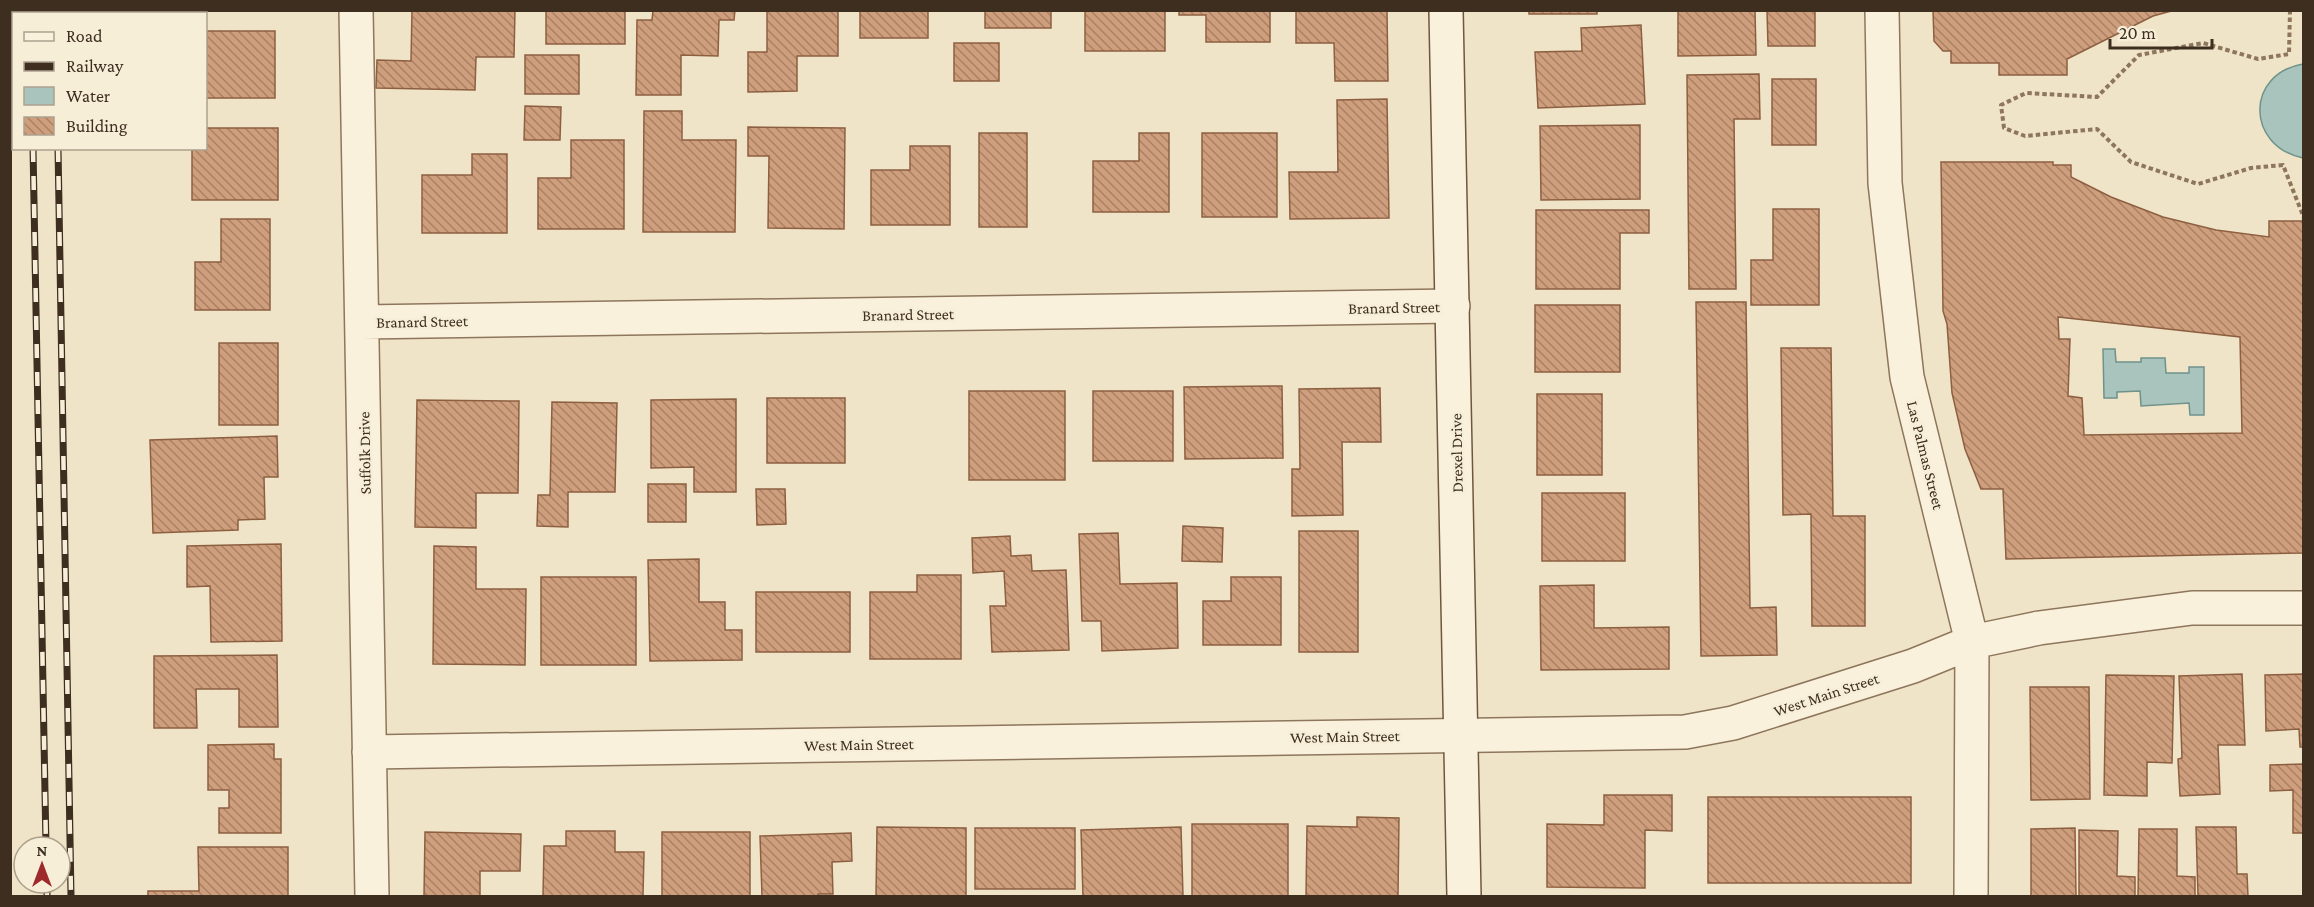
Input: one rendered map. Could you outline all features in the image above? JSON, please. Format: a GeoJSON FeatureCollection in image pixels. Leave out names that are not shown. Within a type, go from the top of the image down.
{"type":"FeatureCollection","features":[{"type":"Feature","properties":{"kind":"street","name":"Suffolk Drive"},"geometry":{"type":"LineString","coordinates":[[356,10],[372,897]]}},
{"type":"Feature","properties":{"kind":"street","name":"Drexel Drive"},"geometry":{"type":"LineString","coordinates":[[1446,10],[1464,897]]}},
{"type":"Feature","properties":{"kind":"street","name":"Las Palmas Street"},"geometry":{"type":"LineString","coordinates":[[1882,10],[1885,183],[1907,377],[1972,642],[1971,897]]}},
{"type":"Feature","properties":{"kind":"street","name":"Branard Street"},"geometry":{"type":"LineString","coordinates":[[362,322],[1453,306]]}},
{"type":"Feature","properties":{"kind":"street","name":"West Main Street"},"geometry":{"type":"LineString","coordinates":[[369,752],[1685,732],[1724,725],[1913,666],[1972,642],[2039,628],[2192,609],[2304,609]]}},
{"type":"Feature","properties":{"kind":"path"},"geometry":{"type":"LineString","coordinates":[[2290,10],[2289,54],[2258,59],[2203,43],[2139,55],[2097,97],[2026,93],[2001,105],[2004,128],[2025,136],[2097,129],[2131,162],[2198,184],[2251,168],[2283,165],[2304,218]]}},
{"type":"Feature","properties":{"kind":"water"},"geometry":{"type":"Polygon","coordinates":[[[2304,64],[2303,158],[2284,151],[2271,140],[2263,126],[2260,110],[2262,95],[2271,81],[2284,70],[2304,64]]]}},
{"type":"Feature","properties":{"kind":"water"},"geometry":{"type":"Polygon","coordinates":[[[2103,349],[2115,349],[2116,362],[2141,362],[2141,358],[2165,358],[2166,373],[2189,373],[2189,367],[2204,367],[2204,415],[2190,415],[2189,403],[2141,406],[2140,391],[2117,392],[2117,398],[2104,398],[2103,349]]]}},
{"type":"Feature","properties":{"kind":"building"},"geometry":{"type":"Polygon","coordinates":[[[412,10],[515,10],[514,57],[476,57],[475,90],[376,88],[377,60],[411,61],[412,10]]]}},
{"type":"Feature","properties":{"kind":"building"},"geometry":{"type":"Polygon","coordinates":[[[546,10],[625,10],[625,44],[546,44],[546,10]]]}},
{"type":"Feature","properties":{"kind":"building"},"geometry":{"type":"Polygon","coordinates":[[[653,10],[735,10],[734,20],[719,20],[718,56],[681,55],[681,95],[636,95],[637,20],[652,20],[653,10]]]}},
{"type":"Feature","properties":{"kind":"building"},"geometry":{"type":"Polygon","coordinates":[[[767,10],[838,10],[838,56],[797,56],[797,91],[748,92],[748,52],[767,52],[767,10]]]}},
{"type":"Feature","properties":{"kind":"building"},"geometry":{"type":"Polygon","coordinates":[[[860,10],[928,10],[928,38],[860,38],[860,10]]]}},
{"type":"Feature","properties":{"kind":"building"},"geometry":{"type":"Polygon","coordinates":[[[985,10],[1051,10],[1051,28],[985,28],[985,10]]]}},
{"type":"Feature","properties":{"kind":"building"},"geometry":{"type":"Polygon","coordinates":[[[1085,10],[1165,10],[1165,51],[1085,51],[1085,10]]]}},
{"type":"Feature","properties":{"kind":"building"},"geometry":{"type":"Polygon","coordinates":[[[1179,10],[1270,10],[1270,42],[1206,42],[1206,15],[1179,15],[1179,10]]]}},
{"type":"Feature","properties":{"kind":"building"},"geometry":{"type":"Polygon","coordinates":[[[1296,10],[1387,10],[1388,81],[1335,81],[1334,43],[1296,43],[1296,10]]]}},
{"type":"Feature","properties":{"kind":"building"},"geometry":{"type":"Polygon","coordinates":[[[1529,10],[1597,10],[1597,14],[1529,14],[1529,10]]]}},
{"type":"Feature","properties":{"kind":"building"},"geometry":{"type":"Polygon","coordinates":[[[1678,10],[1755,10],[1756,55],[1678,56],[1678,10]]]}},
{"type":"Feature","properties":{"kind":"building"},"geometry":{"type":"Polygon","coordinates":[[[1767,10],[1815,10],[1815,46],[1768,46],[1767,10]]]}},
{"type":"Feature","properties":{"kind":"building"},"geometry":{"type":"Polygon","coordinates":[[[1933,10],[2175,10],[2153,16],[2067,59],[2067,75],[1999,75],[1999,63],[1951,63],[1951,51],[1943,51],[1934,41],[1933,10]]]}},
{"type":"Feature","properties":{"kind":"building"},"geometry":{"type":"Polygon","coordinates":[[[1641,25],[1645,104],[1538,108],[1535,52],[1582,51],[1581,28],[1641,25]]]}},
{"type":"Feature","properties":{"kind":"building"},"geometry":{"type":"Polygon","coordinates":[[[207,31],[275,31],[275,98],[207,98],[207,31]]]}},
{"type":"Feature","properties":{"kind":"building"},"geometry":{"type":"Polygon","coordinates":[[[954,43],[999,43],[999,81],[954,81],[954,43]]]}},
{"type":"Feature","properties":{"kind":"building"},"geometry":{"type":"Polygon","coordinates":[[[525,55],[579,55],[579,94],[525,94],[525,55]]]}},
{"type":"Feature","properties":{"kind":"building"},"geometry":{"type":"Polygon","coordinates":[[[1759,74],[1760,119],[1734,119],[1736,289],[1689,289],[1687,75],[1759,74]]]}},
{"type":"Feature","properties":{"kind":"building"},"geometry":{"type":"Polygon","coordinates":[[[1772,79],[1816,79],[1816,145],[1772,145],[1772,79]]]}},
{"type":"Feature","properties":{"kind":"building"},"geometry":{"type":"Polygon","coordinates":[[[1387,99],[1389,218],[1290,219],[1289,172],[1338,172],[1337,100],[1387,99]]]}},
{"type":"Feature","properties":{"kind":"building"},"geometry":{"type":"Polygon","coordinates":[[[525,106],[561,107],[560,140],[524,140],[525,106]]]}},
{"type":"Feature","properties":{"kind":"building"},"geometry":{"type":"Polygon","coordinates":[[[644,111],[682,111],[682,140],[736,140],[735,232],[643,232],[644,111]]]}},
{"type":"Feature","properties":{"kind":"building"},"geometry":{"type":"Polygon","coordinates":[[[1640,125],[1640,199],[1541,200],[1540,126],[1640,125]]]}},
{"type":"Feature","properties":{"kind":"building"},"geometry":{"type":"Polygon","coordinates":[[[748,127],[845,128],[844,229],[768,228],[769,156],[748,156],[748,127]]]}},
{"type":"Feature","properties":{"kind":"building"},"geometry":{"type":"Polygon","coordinates":[[[207,128],[278,128],[278,200],[192,200],[192,150],[207,150],[207,128]]]}},
{"type":"Feature","properties":{"kind":"building"},"geometry":{"type":"Polygon","coordinates":[[[979,133],[1027,133],[1027,227],[979,227],[979,133]]]}},
{"type":"Feature","properties":{"kind":"building"},"geometry":{"type":"Polygon","coordinates":[[[1139,133],[1169,133],[1169,212],[1093,212],[1093,161],[1139,161],[1139,133]]]}},
{"type":"Feature","properties":{"kind":"building"},"geometry":{"type":"Polygon","coordinates":[[[1202,133],[1277,133],[1277,217],[1202,217],[1202,133]]]}},
{"type":"Feature","properties":{"kind":"building"},"geometry":{"type":"Polygon","coordinates":[[[571,140],[624,140],[624,229],[538,229],[538,178],[571,178],[571,140]]]}},
{"type":"Feature","properties":{"kind":"building"},"geometry":{"type":"Polygon","coordinates":[[[910,146],[950,146],[950,225],[871,225],[871,170],[910,170],[910,146]]]}},
{"type":"Feature","properties":{"kind":"building"},"geometry":{"type":"Polygon","coordinates":[[[472,154],[507,154],[507,233],[422,233],[422,175],[472,175],[472,154]]]}},
{"type":"Feature","properties":{"kind":"building"},"geometry":{"type":"Polygon","coordinates":[[[1941,162],[2053,162],[2053,165],[2071,165],[2071,177],[2111,197],[2163,217],[2216,230],[2269,237],[2269,221],[2304,221],[2304,553],[2006,559],[2003,489],[1981,489],[1965,449],[1952,393],[1947,324],[1943,311],[1941,162]],[[2058,317],[2059,339],[2070,339],[2068,396],[2082,398],[2084,435],[2242,433],[2240,337],[2058,317]]]}},
{"type":"Feature","properties":{"kind":"building"},"geometry":{"type":"Polygon","coordinates":[[[1773,209],[1819,209],[1819,305],[1751,305],[1751,260],[1773,260],[1773,209]]]}},
{"type":"Feature","properties":{"kind":"building"},"geometry":{"type":"Polygon","coordinates":[[[1536,210],[1649,210],[1649,233],[1620,233],[1620,289],[1536,289],[1536,210]]]}},
{"type":"Feature","properties":{"kind":"building"},"geometry":{"type":"Polygon","coordinates":[[[221,219],[270,219],[270,310],[195,310],[195,262],[221,262],[221,219]]]}},
{"type":"Feature","properties":{"kind":"building"},"geometry":{"type":"Polygon","coordinates":[[[1696,302],[1746,302],[1750,608],[1776,607],[1777,655],[1701,656],[1696,302]]]}},
{"type":"Feature","properties":{"kind":"building"},"geometry":{"type":"Polygon","coordinates":[[[1535,305],[1620,305],[1620,372],[1535,372],[1535,305]]]}},
{"type":"Feature","properties":{"kind":"building"},"geometry":{"type":"Polygon","coordinates":[[[219,343],[278,343],[278,425],[219,425],[219,343]]]}},
{"type":"Feature","properties":{"kind":"building"},"geometry":{"type":"Polygon","coordinates":[[[1781,348],[1831,348],[1833,516],[1865,516],[1865,626],[1812,626],[1811,514],[1783,515],[1781,348]]]}},
{"type":"Feature","properties":{"kind":"building"},"geometry":{"type":"Polygon","coordinates":[[[1282,386],[1283,458],[1185,459],[1184,387],[1282,386]]]}},
{"type":"Feature","properties":{"kind":"building"},"geometry":{"type":"Polygon","coordinates":[[[1380,388],[1381,442],[1342,442],[1343,515],[1292,516],[1292,469],[1300,469],[1299,389],[1380,388]]]}},
{"type":"Feature","properties":{"kind":"building"},"geometry":{"type":"Polygon","coordinates":[[[969,391],[1065,391],[1065,480],[969,480],[969,391]]]}},
{"type":"Feature","properties":{"kind":"building"},"geometry":{"type":"Polygon","coordinates":[[[1093,391],[1173,391],[1173,461],[1093,461],[1093,391]]]}},
{"type":"Feature","properties":{"kind":"building"},"geometry":{"type":"Polygon","coordinates":[[[1537,394],[1602,394],[1602,475],[1537,475],[1537,394]]]}},
{"type":"Feature","properties":{"kind":"building"},"geometry":{"type":"Polygon","coordinates":[[[767,398],[845,398],[845,463],[767,463],[767,398]]]}},
{"type":"Feature","properties":{"kind":"building"},"geometry":{"type":"Polygon","coordinates":[[[736,399],[736,492],[694,492],[694,467],[651,468],[651,400],[736,399]]]}},
{"type":"Feature","properties":{"kind":"building"},"geometry":{"type":"Polygon","coordinates":[[[417,400],[519,401],[518,493],[476,493],[476,528],[415,527],[417,400]]]}},
{"type":"Feature","properties":{"kind":"building"},"geometry":{"type":"Polygon","coordinates":[[[552,402],[617,403],[615,492],[568,492],[568,527],[537,526],[538,495],[550,495],[552,402]]]}},
{"type":"Feature","properties":{"kind":"building"},"geometry":{"type":"Polygon","coordinates":[[[277,436],[278,477],[264,477],[265,519],[238,520],[238,530],[153,533],[150,440],[277,436]]]}},
{"type":"Feature","properties":{"kind":"building"},"geometry":{"type":"Polygon","coordinates":[[[648,484],[686,484],[686,522],[648,522],[648,484]]]}},
{"type":"Feature","properties":{"kind":"building"},"geometry":{"type":"Polygon","coordinates":[[[756,489],[785,489],[786,524],[757,525],[756,489]]]}},
{"type":"Feature","properties":{"kind":"building"},"geometry":{"type":"Polygon","coordinates":[[[1542,493],[1625,493],[1625,561],[1542,561],[1542,493]]]}},
{"type":"Feature","properties":{"kind":"building"},"geometry":{"type":"Polygon","coordinates":[[[1183,526],[1223,528],[1222,562],[1182,561],[1183,526]]]}},
{"type":"Feature","properties":{"kind":"building"},"geometry":{"type":"Polygon","coordinates":[[[1299,531],[1358,531],[1358,652],[1299,652],[1299,531]]]}},
{"type":"Feature","properties":{"kind":"building"},"geometry":{"type":"Polygon","coordinates":[[[1118,533],[1120,584],[1177,583],[1178,648],[1102,651],[1101,621],[1082,621],[1079,534],[1118,533]]]}},
{"type":"Feature","properties":{"kind":"building"},"geometry":{"type":"Polygon","coordinates":[[[1010,536],[1011,556],[1031,555],[1032,571],[1066,570],[1069,650],[992,652],[990,606],[1006,606],[1004,571],[973,573],[972,538],[1010,536]]]}},
{"type":"Feature","properties":{"kind":"building"},"geometry":{"type":"Polygon","coordinates":[[[281,544],[282,641],[211,642],[210,586],[187,587],[187,546],[281,544]]]}},
{"type":"Feature","properties":{"kind":"building"},"geometry":{"type":"Polygon","coordinates":[[[434,546],[476,547],[476,589],[526,589],[525,665],[433,664],[434,546]]]}},
{"type":"Feature","properties":{"kind":"building"},"geometry":{"type":"Polygon","coordinates":[[[699,559],[699,602],[725,602],[725,630],[742,630],[742,660],[650,661],[648,560],[699,559]]]}},
{"type":"Feature","properties":{"kind":"building"},"geometry":{"type":"Polygon","coordinates":[[[917,575],[961,575],[961,659],[870,659],[870,592],[917,592],[917,575]]]}},
{"type":"Feature","properties":{"kind":"building"},"geometry":{"type":"Polygon","coordinates":[[[541,577],[636,577],[636,665],[541,665],[541,577]]]}},
{"type":"Feature","properties":{"kind":"building"},"geometry":{"type":"Polygon","coordinates":[[[1231,577],[1281,577],[1281,645],[1203,645],[1203,601],[1231,601],[1231,577]]]}},
{"type":"Feature","properties":{"kind":"building"},"geometry":{"type":"Polygon","coordinates":[[[1594,585],[1594,628],[1669,627],[1669,669],[1541,670],[1540,586],[1594,585]]]}},
{"type":"Feature","properties":{"kind":"building"},"geometry":{"type":"Polygon","coordinates":[[[756,592],[850,592],[850,652],[756,652],[756,592]]]}},
{"type":"Feature","properties":{"kind":"building"},"geometry":{"type":"Polygon","coordinates":[[[277,655],[278,727],[239,727],[239,689],[196,689],[197,728],[154,728],[154,656],[277,655]]]}},
{"type":"Feature","properties":{"kind":"building"},"geometry":{"type":"Polygon","coordinates":[[[2242,674],[2245,745],[2218,745],[2220,794],[2180,796],[2178,759],[2182,758],[2179,676],[2242,674]]]}},
{"type":"Feature","properties":{"kind":"building"},"geometry":{"type":"Polygon","coordinates":[[[2304,674],[2304,747],[2300,747],[2299,729],[2266,731],[2265,675],[2304,674]]]}},
{"type":"Feature","properties":{"kind":"building"},"geometry":{"type":"Polygon","coordinates":[[[2106,675],[2174,676],[2172,763],[2147,762],[2147,796],[2104,795],[2106,675]]]}},
{"type":"Feature","properties":{"kind":"building"},"geometry":{"type":"Polygon","coordinates":[[[2030,687],[2089,687],[2090,799],[2031,800],[2030,687]]]}},
{"type":"Feature","properties":{"kind":"building"},"geometry":{"type":"Polygon","coordinates":[[[274,744],[274,759],[281,759],[281,833],[219,833],[219,808],[229,808],[229,790],[208,790],[208,745],[274,744]]]}},
{"type":"Feature","properties":{"kind":"building"},"geometry":{"type":"Polygon","coordinates":[[[2304,764],[2304,833],[2293,833],[2293,790],[2270,791],[2270,765],[2304,764]]]}},
{"type":"Feature","properties":{"kind":"building"},"geometry":{"type":"Polygon","coordinates":[[[1604,795],[1672,795],[1672,831],[1645,830],[1645,888],[1547,887],[1547,824],[1604,825],[1604,795]]]}},
{"type":"Feature","properties":{"kind":"building"},"geometry":{"type":"Polygon","coordinates":[[[1708,797],[1911,797],[1911,883],[1708,883],[1708,797]]]}},
{"type":"Feature","properties":{"kind":"building"},"geometry":{"type":"Polygon","coordinates":[[[1357,817],[1399,818],[1398,896],[1306,896],[1307,826],[1357,827],[1357,817]]]}},
{"type":"Feature","properties":{"kind":"building"},"geometry":{"type":"Polygon","coordinates":[[[1192,824],[1288,824],[1288,896],[1192,896],[1192,824]]]}},
{"type":"Feature","properties":{"kind":"building"},"geometry":{"type":"Polygon","coordinates":[[[877,827],[966,828],[966,896],[876,896],[877,827]]]}},
{"type":"Feature","properties":{"kind":"building"},"geometry":{"type":"Polygon","coordinates":[[[1181,827],[1183,896],[1083,896],[1081,830],[1181,827]]]}},
{"type":"Feature","properties":{"kind":"building"},"geometry":{"type":"Polygon","coordinates":[[[2196,827],[2236,827],[2237,874],[2247,874],[2248,896],[2198,896],[2196,827]]]}},
{"type":"Feature","properties":{"kind":"building"},"geometry":{"type":"Polygon","coordinates":[[[975,828],[1075,828],[1075,889],[975,889],[975,828]]]}},
{"type":"Feature","properties":{"kind":"building"},"geometry":{"type":"Polygon","coordinates":[[[2075,828],[2076,896],[2031,896],[2031,829],[2075,828]]]}},
{"type":"Feature","properties":{"kind":"building"},"geometry":{"type":"Polygon","coordinates":[[[2139,829],[2177,829],[2177,876],[2195,877],[2195,896],[2138,896],[2139,829]]]}},
{"type":"Feature","properties":{"kind":"building"},"geometry":{"type":"Polygon","coordinates":[[[2079,830],[2118,831],[2117,876],[2135,877],[2135,896],[2079,896],[2079,830]]]}},
{"type":"Feature","properties":{"kind":"building"},"geometry":{"type":"Polygon","coordinates":[[[566,831],[615,831],[615,852],[644,852],[643,896],[543,896],[544,846],[566,846],[566,831]]]}},
{"type":"Feature","properties":{"kind":"building"},"geometry":{"type":"Polygon","coordinates":[[[425,832],[521,834],[520,871],[480,871],[480,896],[424,896],[425,832]]]}},
{"type":"Feature","properties":{"kind":"building"},"geometry":{"type":"Polygon","coordinates":[[[662,832],[750,832],[750,896],[662,896],[662,832]]]}},
{"type":"Feature","properties":{"kind":"building"},"geometry":{"type":"Polygon","coordinates":[[[851,833],[852,861],[832,862],[833,894],[762,896],[760,836],[851,833]]]}},
{"type":"Feature","properties":{"kind":"building"},"geometry":{"type":"Polygon","coordinates":[[[198,847],[288,847],[288,896],[148,896],[148,891],[199,891],[198,847]]]}},
{"type":"Feature","properties":{"kind":"railway"},"geometry":{"type":"LineString","coordinates":[[33,150],[46,835]]}},
{"type":"Feature","properties":{"kind":"railway"},"geometry":{"type":"LineString","coordinates":[[58,150],[71,896]]}}]}
